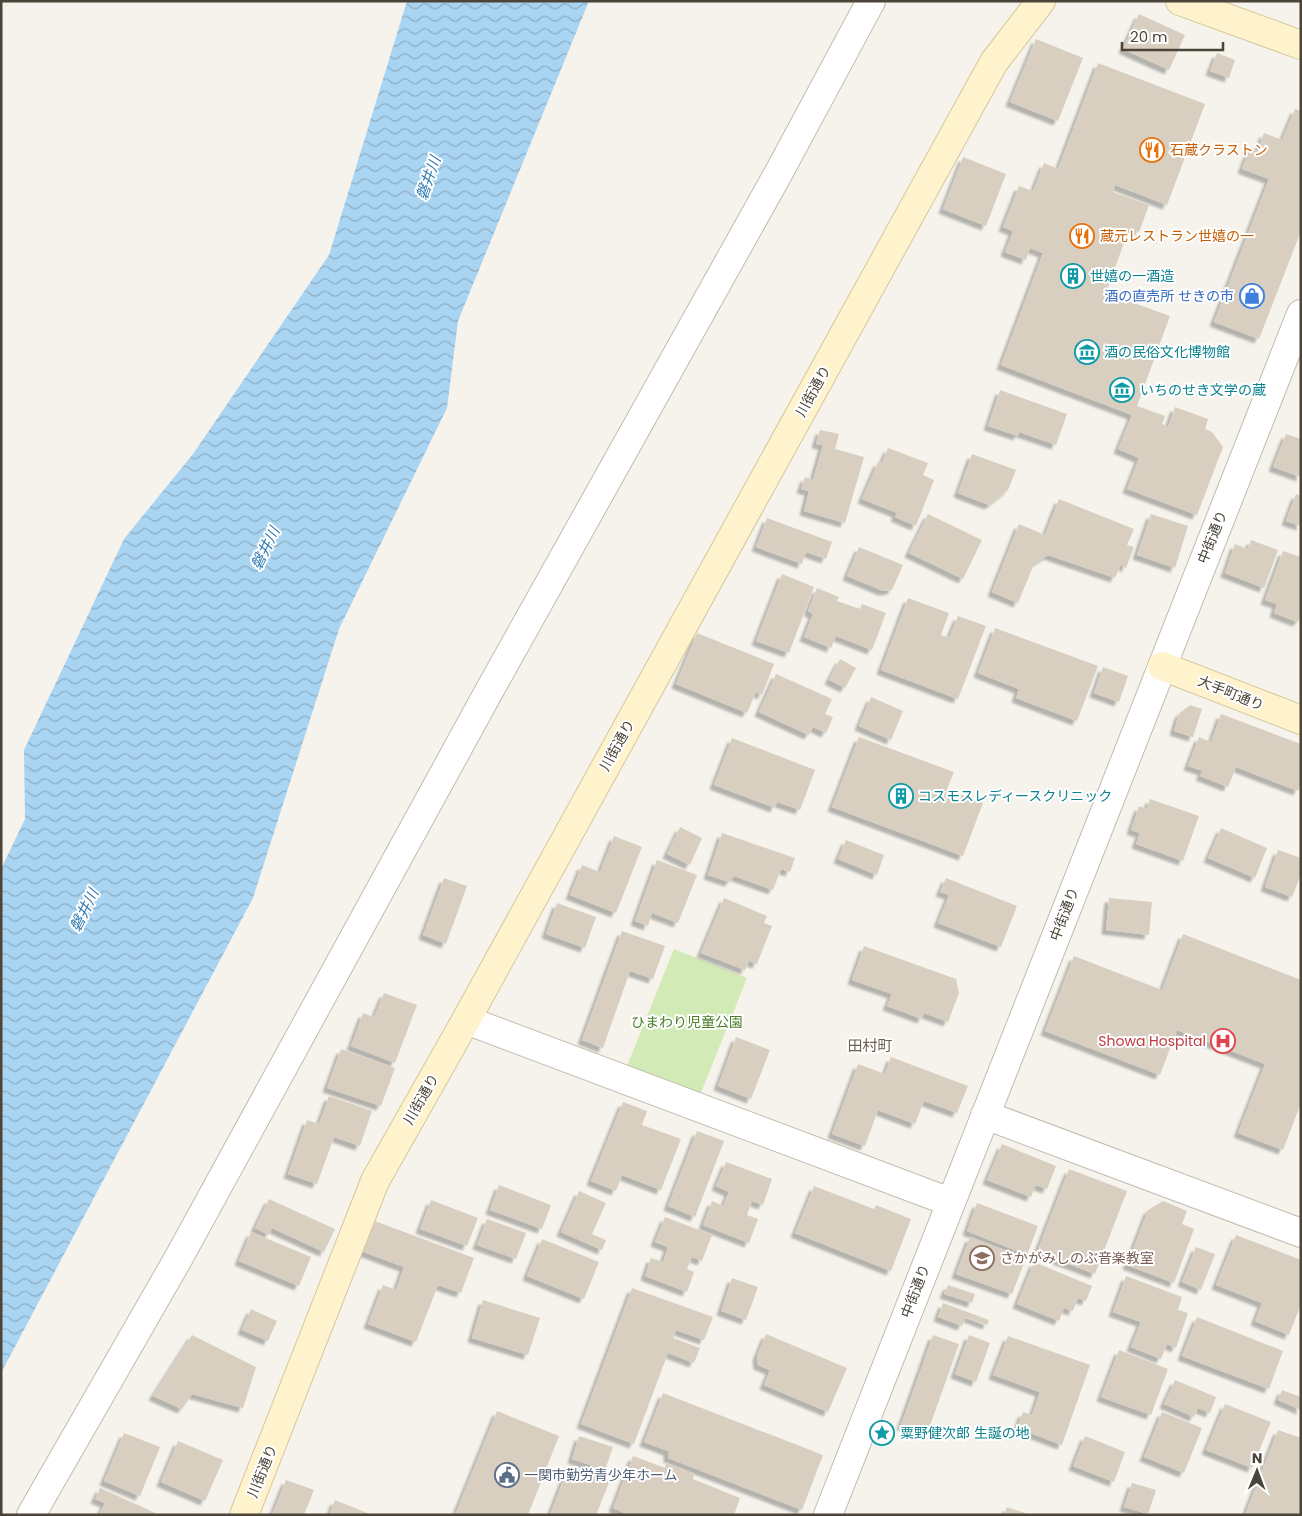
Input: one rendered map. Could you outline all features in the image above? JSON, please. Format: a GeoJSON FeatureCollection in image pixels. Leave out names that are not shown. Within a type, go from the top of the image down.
{"type":"FeatureCollection","features":[{"type":"Feature","properties":{"kind":"street"},"geometry":{"type":"LineString","coordinates":[[31,1515],[178,1260],[493,684],[778,174],[871,1]]}},
{"type":"Feature","properties":{"kind":"street","name":"川街通り"},"geometry":{"type":"LineString","coordinates":[[244,1515],[375,1181],[466,1020],[994,62],[1041,1]]}},
{"type":"Feature","properties":{"kind":"street"},"geometry":{"type":"LineString","coordinates":[[1180,1],[1301,45]]}},
{"type":"Feature","properties":{"kind":"street","name":"中街通り"},"geometry":{"type":"LineString","coordinates":[[828,1515],[1162,666],[1293,354],[1301,314]]}},
{"type":"Feature","properties":{"kind":"street","name":"大手町通り"},"geometry":{"type":"LineString","coordinates":[[1162,666],[1301,720]]}},
{"type":"Feature","properties":{"kind":"street"},"geometry":{"type":"LineString","coordinates":[[466,1020],[950,1202]]}},
{"type":"Feature","properties":{"kind":"street"},"geometry":{"type":"LineString","coordinates":[[985,1115],[1301,1233]]}},
{"type":"Feature","properties":{"kind":"green space","name":"ひまわり児童公園"},"geometry":{"type":"Polygon","coordinates":[[[674,949],[747,978],[700,1095],[627,1066],[674,949]]]}},
{"type":"Feature","properties":{"kind":"water","name":"磐井川"},"geometry":{"type":"Polygon","coordinates":[[[407,1],[589,1],[458,321],[447,408],[339,629],[253,898],[1,1373],[1,869],[25,819],[24,750],[124,539],[193,454],[329,255],[407,1]]]}},
{"type":"Feature","properties":{"kind":"building"},"geometry":{"type":"Polygon","coordinates":[[[1139,14],[1185,35],[1169,70],[1123,49],[1139,14]]]}},
{"type":"Feature","properties":{"kind":"building"},"geometry":{"type":"Polygon","coordinates":[[[1036,39],[1083,58],[1058,121],[1010,102],[1036,39]]]}},
{"type":"Feature","properties":{"kind":"building"},"geometry":{"type":"Polygon","coordinates":[[[1217,53],[1235,60],[1229,78],[1210,71],[1217,53]]]}},
{"type":"Feature","properties":{"kind":"building","name":"世嬉の一酒造"},"geometry":{"type":"Polygon","coordinates":[[[1098,63],[1205,104],[1167,205],[1115,185],[1113,192],[1149,205],[1139,232],[1129,229],[1106,293],[1170,316],[1137,406],[1165,416],[1162,424],[1168,427],[1175,407],[1208,419],[1205,429],[1212,432],[1223,447],[1197,515],[1127,489],[1139,458],[1118,449],[1132,415],[1001,365],[1043,253],[1030,248],[1026,260],[1005,252],[1013,231],[1003,227],[1019,186],[1033,191],[1044,163],[1058,169],[1098,63]]]}},
{"type":"Feature","properties":{"kind":"building"},"geometry":{"type":"Polygon","coordinates":[[[1295,109],[1301,111],[1301,231],[1259,339],[1214,322],[1269,179],[1242,169],[1250,148],[1257,151],[1264,133],[1282,140],[1295,109]]]}},
{"type":"Feature","properties":{"kind":"building"},"geometry":{"type":"Polygon","coordinates":[[[963,157],[1006,174],[986,226],[943,209],[963,157]]]}},
{"type":"Feature","properties":{"kind":"building"},"geometry":{"type":"Polygon","coordinates":[[[1000,390],[1067,414],[1056,445],[1019,432],[1018,436],[988,426],[1000,390]]]}},
{"type":"Feature","properties":{"kind":"building"},"geometry":{"type":"Polygon","coordinates":[[[820,430],[839,434],[835,449],[864,457],[845,523],[804,511],[809,491],[801,489],[805,477],[813,480],[823,445],[816,444],[820,430]]]}},
{"type":"Feature","properties":{"kind":"building"},"geometry":{"type":"Polygon","coordinates":[[[1286,434],[1301,439],[1301,477],[1273,467],[1286,434]]]}},
{"type":"Feature","properties":{"kind":"building"},"geometry":{"type":"Polygon","coordinates":[[[888,448],[928,463],[923,475],[934,480],[916,526],[895,517],[897,513],[862,499],[878,462],[882,463],[888,448]]]}},
{"type":"Feature","properties":{"kind":"building"},"geometry":{"type":"Polygon","coordinates":[[[972,454],[1016,470],[1008,490],[989,505],[958,493],[972,454]]]}},
{"type":"Feature","properties":{"kind":"building"},"geometry":{"type":"Polygon","coordinates":[[[1296,494],[1301,496],[1301,526],[1286,521],[1296,494]]]}},
{"type":"Feature","properties":{"kind":"building"},"geometry":{"type":"Polygon","coordinates":[[[1059,499],[1134,529],[1127,545],[1134,547],[1126,568],[1121,564],[1115,578],[1048,555],[1034,564],[1018,603],[992,592],[1019,524],[1045,535],[1059,499]]]}},
{"type":"Feature","properties":{"kind":"building"},"geometry":{"type":"Polygon","coordinates":[[[928,514],[982,540],[963,579],[909,553],[928,514]]]}},
{"type":"Feature","properties":{"kind":"building"},"geometry":{"type":"Polygon","coordinates":[[[1151,514],[1188,526],[1175,568],[1137,555],[1151,514]]]}},
{"type":"Feature","properties":{"kind":"building"},"geometry":{"type":"Polygon","coordinates":[[[767,518],[832,542],[826,559],[806,552],[802,564],[756,547],[767,518]]]}},
{"type":"Feature","properties":{"kind":"building"},"geometry":{"type":"Polygon","coordinates":[[[1251,540],[1278,550],[1264,588],[1225,573],[1235,544],[1248,549],[1251,540]]]}},
{"type":"Feature","properties":{"kind":"building"},"geometry":{"type":"Polygon","coordinates":[[[859,547],[903,565],[892,590],[883,591],[847,576],[859,547]]]}},
{"type":"Feature","properties":{"kind":"building"},"geometry":{"type":"Polygon","coordinates":[[[1283,551],[1301,557],[1301,618],[1297,622],[1274,613],[1277,604],[1265,600],[1283,551]]]}},
{"type":"Feature","properties":{"kind":"building"},"geometry":{"type":"Polygon","coordinates":[[[782,574],[814,587],[789,653],[756,641],[782,574]]]}},
{"type":"Feature","properties":{"kind":"building"},"geometry":{"type":"Polygon","coordinates":[[[817,588],[839,597],[837,601],[860,609],[862,604],[886,613],[872,650],[836,636],[831,648],[804,637],[813,614],[808,611],[817,588]]]}},
{"type":"Feature","properties":{"kind":"building"},"geometry":{"type":"Polygon","coordinates":[[[908,598],[949,613],[941,635],[949,638],[958,616],[986,626],[958,699],[881,670],[908,598]]]}},
{"type":"Feature","properties":{"kind":"building"},"geometry":{"type":"Polygon","coordinates":[[[995,628],[1098,666],[1077,721],[1016,698],[1019,689],[978,673],[995,628]]]}},
{"type":"Feature","properties":{"kind":"building"},"geometry":{"type":"Polygon","coordinates":[[[697,633],[774,664],[762,695],[756,692],[747,713],[676,684],[697,633]]]}},
{"type":"Feature","properties":{"kind":"building"},"geometry":{"type":"Polygon","coordinates":[[[840,659],[856,668],[845,688],[829,680],[840,659]]]}},
{"type":"Feature","properties":{"kind":"building"},"geometry":{"type":"Polygon","coordinates":[[[1103,667],[1128,676],[1119,702],[1094,693],[1103,667]]]}},
{"type":"Feature","properties":{"kind":"building"},"geometry":{"type":"Polygon","coordinates":[[[776,674],[832,699],[825,714],[833,717],[826,733],[813,727],[809,735],[759,712],[776,674]]]}},
{"type":"Feature","properties":{"kind":"building"},"geometry":{"type":"Polygon","coordinates":[[[871,697],[903,711],[891,740],[859,726],[871,697]]]}},
{"type":"Feature","properties":{"kind":"building"},"geometry":{"type":"Polygon","coordinates":[[[1190,705],[1202,709],[1193,737],[1174,731],[1179,714],[1190,705]]]}},
{"type":"Feature","properties":{"kind":"building"},"geometry":{"type":"Polygon","coordinates":[[[1221,714],[1301,744],[1301,783],[1298,791],[1236,767],[1228,787],[1200,776],[1203,771],[1188,766],[1199,737],[1211,742],[1221,714]]]}},
{"type":"Feature","properties":{"kind":"building","name":"コスモスレディースクリニック"},"geometry":{"type":"Polygon","coordinates":[[[859,737],[954,772],[947,789],[983,803],[963,856],[832,807],[859,737]]]}},
{"type":"Feature","properties":{"kind":"building"},"geometry":{"type":"Polygon","coordinates":[[[732,738],[815,770],[800,810],[777,802],[775,808],[714,785],[732,738]]]}},
{"type":"Feature","properties":{"kind":"building"},"geometry":{"type":"Polygon","coordinates":[[[1150,799],[1199,816],[1183,861],[1136,844],[1140,833],[1131,830],[1139,806],[1147,809],[1150,799]]]}},
{"type":"Feature","properties":{"kind":"building"},"geometry":{"type":"Polygon","coordinates":[[[680,827],[702,838],[690,865],[667,854],[680,827]]]}},
{"type":"Feature","properties":{"kind":"building"},"geometry":{"type":"Polygon","coordinates":[[[1221,828],[1267,848],[1255,878],[1208,858],[1221,828]]]}},
{"type":"Feature","properties":{"kind":"building"},"geometry":{"type":"Polygon","coordinates":[[[722,833],[795,858],[790,872],[781,869],[773,890],[734,876],[729,882],[708,875],[722,833]]]}},
{"type":"Feature","properties":{"kind":"building"},"geometry":{"type":"Polygon","coordinates":[[[614,836],[642,847],[616,913],[570,895],[582,865],[600,872],[614,836]]]}},
{"type":"Feature","properties":{"kind":"building"},"geometry":{"type":"Polygon","coordinates":[[[846,840],[884,855],[877,875],[838,859],[846,840]]]}},
{"type":"Feature","properties":{"kind":"building"},"geometry":{"type":"Polygon","coordinates":[[[1278,850],[1301,858],[1301,874],[1292,897],[1265,887],[1278,850]]]}},
{"type":"Feature","properties":{"kind":"building"},"geometry":{"type":"Polygon","coordinates":[[[657,860],[697,875],[678,923],[652,913],[648,926],[635,921],[657,860]]]}},
{"type":"Feature","properties":{"kind":"building"},"geometry":{"type":"Polygon","coordinates":[[[444,878],[467,886],[446,944],[423,935],[444,878]]]}},
{"type":"Feature","properties":{"kind":"building"},"geometry":{"type":"Polygon","coordinates":[[[946,878],[1017,906],[1001,947],[938,923],[949,895],[940,892],[946,878]]]}},
{"type":"Feature","properties":{"kind":"building"},"geometry":{"type":"Polygon","coordinates":[[[724,898],[767,916],[764,923],[772,926],[757,964],[749,961],[745,970],[701,953],[724,898]]]}},
{"type":"Feature","properties":{"kind":"building"},"geometry":{"type":"Polygon","coordinates":[[[1109,898],[1152,902],[1149,935],[1106,930],[1109,898]]]}},
{"type":"Feature","properties":{"kind":"building"},"geometry":{"type":"Polygon","coordinates":[[[557,903],[596,917],[585,948],[546,934],[557,903]]]}},
{"type":"Feature","properties":{"kind":"building"},"geometry":{"type":"Polygon","coordinates":[[[622,931],[665,946],[653,979],[630,971],[603,1048],[582,1040],[622,931]]]}},
{"type":"Feature","properties":{"kind":"building"},"geometry":{"type":"Polygon","coordinates":[[[1183,934],[1301,980],[1301,1103],[1283,1150],[1238,1133],[1265,1064],[1177,1030],[1160,1075],[1045,1031],[1074,956],[1162,990],[1183,934]]]}},
{"type":"Feature","properties":{"kind":"building"},"geometry":{"type":"Polygon","coordinates":[[[864,946],[956,979],[959,993],[948,1022],[924,1013],[922,1019],[887,1006],[892,994],[852,980],[864,946]]]}},
{"type":"Feature","properties":{"kind":"building"},"geometry":{"type":"Polygon","coordinates":[[[384,993],[417,1005],[395,1063],[351,1046],[363,1013],[374,1017],[384,993]]]}},
{"type":"Feature","properties":{"kind":"building"},"geometry":{"type":"Polygon","coordinates":[[[736,1037],[770,1050],[751,1099],[718,1086],[736,1037]]]}},
{"type":"Feature","properties":{"kind":"building"},"geometry":{"type":"Polygon","coordinates":[[[341,1049],[395,1068],[381,1106],[327,1088],[341,1049]]]}},
{"type":"Feature","properties":{"kind":"building"},"geometry":{"type":"Polygon","coordinates":[[[891,1057],[968,1086],[957,1113],[924,1101],[915,1124],[878,1110],[865,1146],[832,1134],[858,1064],[885,1074],[891,1057]]]}},
{"type":"Feature","properties":{"kind":"building"},"geometry":{"type":"Polygon","coordinates":[[[329,1096],[372,1111],[360,1146],[334,1137],[317,1184],[288,1174],[307,1120],[319,1124],[329,1096]]]}},
{"type":"Feature","properties":{"kind":"building"},"geometry":{"type":"Polygon","coordinates":[[[623,1102],[647,1111],[642,1125],[681,1139],[661,1190],[622,1175],[616,1191],[591,1181],[623,1102]]]}},
{"type":"Feature","properties":{"kind":"building"},"geometry":{"type":"Polygon","coordinates":[[[697,1131],[724,1141],[695,1217],[668,1206],[697,1131]]]}},
{"type":"Feature","properties":{"kind":"building"},"geometry":{"type":"Polygon","coordinates":[[[1002,1144],[1056,1166],[1047,1189],[1036,1185],[1031,1197],[987,1180],[1002,1144]]]}},
{"type":"Feature","properties":{"kind":"building"},"geometry":{"type":"Polygon","coordinates":[[[726,1162],[772,1179],[763,1205],[752,1201],[747,1215],[758,1219],[749,1243],[703,1225],[712,1201],[723,1206],[729,1192],[716,1186],[726,1162]]]}},
{"type":"Feature","properties":{"kind":"building"},"geometry":{"type":"Polygon","coordinates":[[[1069,1169],[1127,1191],[1095,1274],[1037,1252],[1069,1169]]]}},
{"type":"Feature","properties":{"kind":"building"},"geometry":{"type":"Polygon","coordinates":[[[499,1185],[551,1205],[542,1229],[490,1210],[499,1185]]]}},
{"type":"Feature","properties":{"kind":"building"},"geometry":{"type":"Polygon","coordinates":[[[814,1186],[874,1209],[876,1205],[911,1219],[891,1271],[795,1233],[814,1186]]]}},
{"type":"Feature","properties":{"kind":"building"},"geometry":{"type":"Polygon","coordinates":[[[579,1191],[606,1203],[592,1234],[606,1240],[602,1250],[561,1232],[579,1191]]]}},
{"type":"Feature","properties":{"kind":"building"},"geometry":{"type":"Polygon","coordinates":[[[269,1199],[335,1229],[324,1252],[272,1228],[269,1235],[255,1228],[269,1199]]]}},
{"type":"Feature","properties":{"kind":"building"},"geometry":{"type":"Polygon","coordinates":[[[431,1200],[478,1218],[467,1246],[420,1229],[431,1200]]]}},
{"type":"Feature","properties":{"kind":"building"},"geometry":{"type":"Polygon","coordinates":[[[1163,1201],[1187,1211],[1182,1224],[1194,1229],[1174,1283],[1127,1265],[1148,1210],[1163,1201]]]}},
{"type":"Feature","properties":{"kind":"building"},"geometry":{"type":"Polygon","coordinates":[[[977,1203],[1038,1226],[1027,1255],[967,1231],[977,1203]]]}},
{"type":"Feature","properties":{"kind":"building"},"geometry":{"type":"Polygon","coordinates":[[[665,1217],[712,1235],[702,1261],[692,1257],[687,1269],[694,1272],[687,1292],[645,1276],[651,1258],[663,1262],[668,1247],[655,1242],[665,1217]]]}},
{"type":"Feature","properties":{"kind":"building"},"geometry":{"type":"Polygon","coordinates":[[[487,1219],[526,1233],[516,1259],[477,1245],[487,1219]]]}},
{"type":"Feature","properties":{"kind":"building"},"geometry":{"type":"Polygon","coordinates":[[[372,1220],[474,1258],[461,1293],[438,1285],[416,1342],[368,1324],[383,1285],[396,1290],[404,1267],[361,1251],[372,1220]]]}},
{"type":"Feature","properties":{"kind":"building"},"geometry":{"type":"Polygon","coordinates":[[[251,1232],[311,1257],[299,1286],[239,1261],[251,1232]]]}},
{"type":"Feature","properties":{"kind":"building"},"geometry":{"type":"Polygon","coordinates":[[[1236,1235],[1301,1260],[1301,1304],[1289,1335],[1255,1321],[1262,1303],[1216,1285],[1236,1235]]]}},
{"type":"Feature","properties":{"kind":"building"},"geometry":{"type":"Polygon","coordinates":[[[970,1237],[1026,1258],[1012,1294],[956,1274],[970,1237]]]}},
{"type":"Feature","properties":{"kind":"building"},"geometry":{"type":"Polygon","coordinates":[[[542,1239],[599,1262],[584,1299],[527,1276],[542,1239]]]}},
{"type":"Feature","properties":{"kind":"building"},"geometry":{"type":"Polygon","coordinates":[[[1196,1247],[1215,1254],[1201,1290],[1182,1282],[1196,1247]]]}},
{"type":"Feature","properties":{"kind":"building"},"geometry":{"type":"Polygon","coordinates":[[[1034,1262],[1092,1286],[1086,1301],[1078,1298],[1073,1311],[1064,1308],[1059,1321],[1017,1304],[1034,1262]]]}},
{"type":"Feature","properties":{"kind":"building"},"geometry":{"type":"Polygon","coordinates":[[[1126,1276],[1182,1297],[1178,1310],[1188,1313],[1176,1348],[1167,1344],[1161,1359],[1131,1347],[1141,1322],[1113,1312],[1126,1276]]]}},
{"type":"Feature","properties":{"kind":"building"},"geometry":{"type":"Polygon","coordinates":[[[732,1278],[758,1287],[746,1320],[721,1311],[732,1278]]]}},
{"type":"Feature","properties":{"kind":"building"},"geometry":{"type":"Polygon","coordinates":[[[948,1285],[975,1294],[972,1303],[944,1294],[948,1285]]]}},
{"type":"Feature","properties":{"kind":"building"},"geometry":{"type":"Polygon","coordinates":[[[632,1288],[713,1317],[704,1340],[676,1330],[673,1338],[700,1348],[694,1363],[668,1353],[634,1444],[581,1424],[632,1288]]]}},
{"type":"Feature","properties":{"kind":"building"},"geometry":{"type":"Polygon","coordinates":[[[483,1300],[540,1318],[528,1355],[472,1338],[483,1300]]]}},
{"type":"Feature","properties":{"kind":"building"},"geometry":{"type":"Polygon","coordinates":[[[943,1303],[989,1320],[987,1325],[966,1317],[962,1326],[938,1317],[943,1303]]]}},
{"type":"Feature","properties":{"kind":"building"},"geometry":{"type":"Polygon","coordinates":[[[251,1309],[277,1321],[268,1341],[242,1330],[251,1309]]]}},
{"type":"Feature","properties":{"kind":"building"},"geometry":{"type":"Polygon","coordinates":[[[1197,1317],[1283,1351],[1269,1389],[1182,1356],[1197,1317]]]}},
{"type":"Feature","properties":{"kind":"building"},"geometry":{"type":"Polygon","coordinates":[[[766,1334],[847,1368],[828,1412],[764,1385],[770,1370],[758,1365],[757,1356],[766,1334]]]}},
{"type":"Feature","properties":{"kind":"building"},"geometry":{"type":"Polygon","coordinates":[[[192,1335],[256,1367],[243,1408],[192,1394],[182,1409],[153,1396],[192,1335]]]}},
{"type":"Feature","properties":{"kind":"building"},"geometry":{"type":"Polygon","coordinates":[[[933,1335],[959,1344],[927,1434],[901,1425],[933,1335]]]}},
{"type":"Feature","properties":{"kind":"building"},"geometry":{"type":"Polygon","coordinates":[[[969,1335],[990,1343],[976,1382],[955,1374],[969,1335]]]}},
{"type":"Feature","properties":{"kind":"building"},"geometry":{"type":"Polygon","coordinates":[[[1008,1336],[1090,1365],[1062,1445],[1017,1428],[1023,1412],[1032,1415],[1040,1392],[993,1375],[1008,1336]]]}},
{"type":"Feature","properties":{"kind":"building"},"geometry":{"type":"Polygon","coordinates":[[[1119,1350],[1168,1369],[1151,1415],[1101,1397],[1119,1350]]]}},
{"type":"Feature","properties":{"kind":"building"},"geometry":{"type":"Polygon","coordinates":[[[1175,1380],[1216,1397],[1210,1413],[1198,1408],[1194,1417],[1164,1404],[1175,1380]]]}},
{"type":"Feature","properties":{"kind":"building"},"geometry":{"type":"Polygon","coordinates":[[[1282,1390],[1301,1397],[1301,1410],[1278,1400],[1282,1390]]]}},
{"type":"Feature","properties":{"kind":"building"},"geometry":{"type":"Polygon","coordinates":[[[663,1393],[823,1455],[802,1510],[668,1458],[668,1451],[644,1442],[663,1393]]]}},
{"type":"Feature","properties":{"kind":"building"},"geometry":{"type":"Polygon","coordinates":[[[1225,1404],[1271,1422],[1252,1468],[1206,1450],[1225,1404]]]}},
{"type":"Feature","properties":{"kind":"building","name":"一関市勤労青少年ホーム"},"geometry":{"type":"Polygon","coordinates":[[[497,1411],[559,1436],[528,1515],[455,1515],[497,1411]]]}},
{"type":"Feature","properties":{"kind":"building"},"geometry":{"type":"Polygon","coordinates":[[[1162,1412],[1202,1428],[1184,1473],[1144,1457],[1162,1412]]]}},
{"type":"Feature","properties":{"kind":"building"},"geometry":{"type":"Polygon","coordinates":[[[1278,1430],[1301,1438],[1301,1515],[1245,1515],[1278,1430]]]}},
{"type":"Feature","properties":{"kind":"building"},"geometry":{"type":"Polygon","coordinates":[[[124,1433],[160,1447],[140,1496],[104,1481],[124,1433]]]}},
{"type":"Feature","properties":{"kind":"building"},"geometry":{"type":"Polygon","coordinates":[[[579,1436],[613,1447],[605,1470],[572,1459],[579,1436]]]}},
{"type":"Feature","properties":{"kind":"building"},"geometry":{"type":"Polygon","coordinates":[[[1085,1436],[1125,1452],[1114,1482],[1073,1466],[1085,1436]]]}},
{"type":"Feature","properties":{"kind":"building"},"geometry":{"type":"Polygon","coordinates":[[[178,1441],[223,1460],[205,1501],[161,1482],[178,1441]]]}},
{"type":"Feature","properties":{"kind":"building"},"geometry":{"type":"Polygon","coordinates":[[[633,1456],[665,1468],[666,1463],[694,1474],[693,1479],[740,1498],[734,1515],[630,1515],[613,1508],[633,1456]]]}},
{"type":"Feature","properties":{"kind":"building"},"geometry":{"type":"Polygon","coordinates":[[[569,1465],[610,1480],[596,1515],[550,1515],[569,1465]]]}},
{"type":"Feature","properties":{"kind":"building"},"geometry":{"type":"Polygon","coordinates":[[[286,1480],[314,1490],[304,1515],[272,1515],[286,1480]]]}},
{"type":"Feature","properties":{"kind":"building"},"geometry":{"type":"Polygon","coordinates":[[[1132,1483],[1156,1490],[1148,1514],[1124,1507],[1132,1483]]]}},
{"type":"Feature","properties":{"kind":"building"},"geometry":{"type":"Polygon","coordinates":[[[100,1488],[160,1515],[99,1515],[105,1503],[95,1499],[100,1488]]]}},
{"type":"Feature","properties":{"kind":"building"},"geometry":{"type":"Polygon","coordinates":[[[335,1500],[372,1515],[335,1515],[330,1513],[335,1500]]]}},
{"type":"Feature","properties":{"kind":"building"},"geometry":{"type":"Polygon","coordinates":[[[1007,1507],[1028,1514],[1028,1515],[1004,1515],[1007,1507]]]}},
{"type":"Feature","properties":{"kind":"place","name":"石蔵クラストン"},"geometry":{"type":"Point","coordinates":[1152,150]}},
{"type":"Feature","properties":{"kind":"place","name":"蔵元レストラン世嬉の一"},"geometry":{"type":"Point","coordinates":[1082,236]}},
{"type":"Feature","properties":{"kind":"place","name":"世嬉の一酒造"},"geometry":{"type":"Point","coordinates":[1073,276]}},
{"type":"Feature","properties":{"kind":"place","name":"酒の直売所 せきの市"},"geometry":{"type":"Point","coordinates":[1252,296]}},
{"type":"Feature","properties":{"kind":"place","name":"酒の民俗文化博物館"},"geometry":{"type":"Point","coordinates":[1087,352]}},
{"type":"Feature","properties":{"kind":"place","name":"いちのせき文学の蔵"},"geometry":{"type":"Point","coordinates":[1122,390]}},
{"type":"Feature","properties":{"kind":"place","name":"コスモスレディースクリニック"},"geometry":{"type":"Point","coordinates":[901,796]}},
{"type":"Feature","properties":{"kind":"place","name":"Showa Hospital"},"geometry":{"type":"Point","coordinates":[1223,1041]}},
{"type":"Feature","properties":{"kind":"place","name":"さかがみしのぶ音楽教室"},"geometry":{"type":"Point","coordinates":[982,1258]}},
{"type":"Feature","properties":{"kind":"place","name":"粟野健次郎 生誕の地"},"geometry":{"type":"Point","coordinates":[882,1433]}},
{"type":"Feature","properties":{"kind":"place","name":"一関市勤労青少年ホーム"},"geometry":{"type":"Point","coordinates":[507,1475]}},
{"type":"Feature","properties":{"kind":"district","name":"田村町"},"geometry":{"type":"Point","coordinates":[870,1045]}}]}
